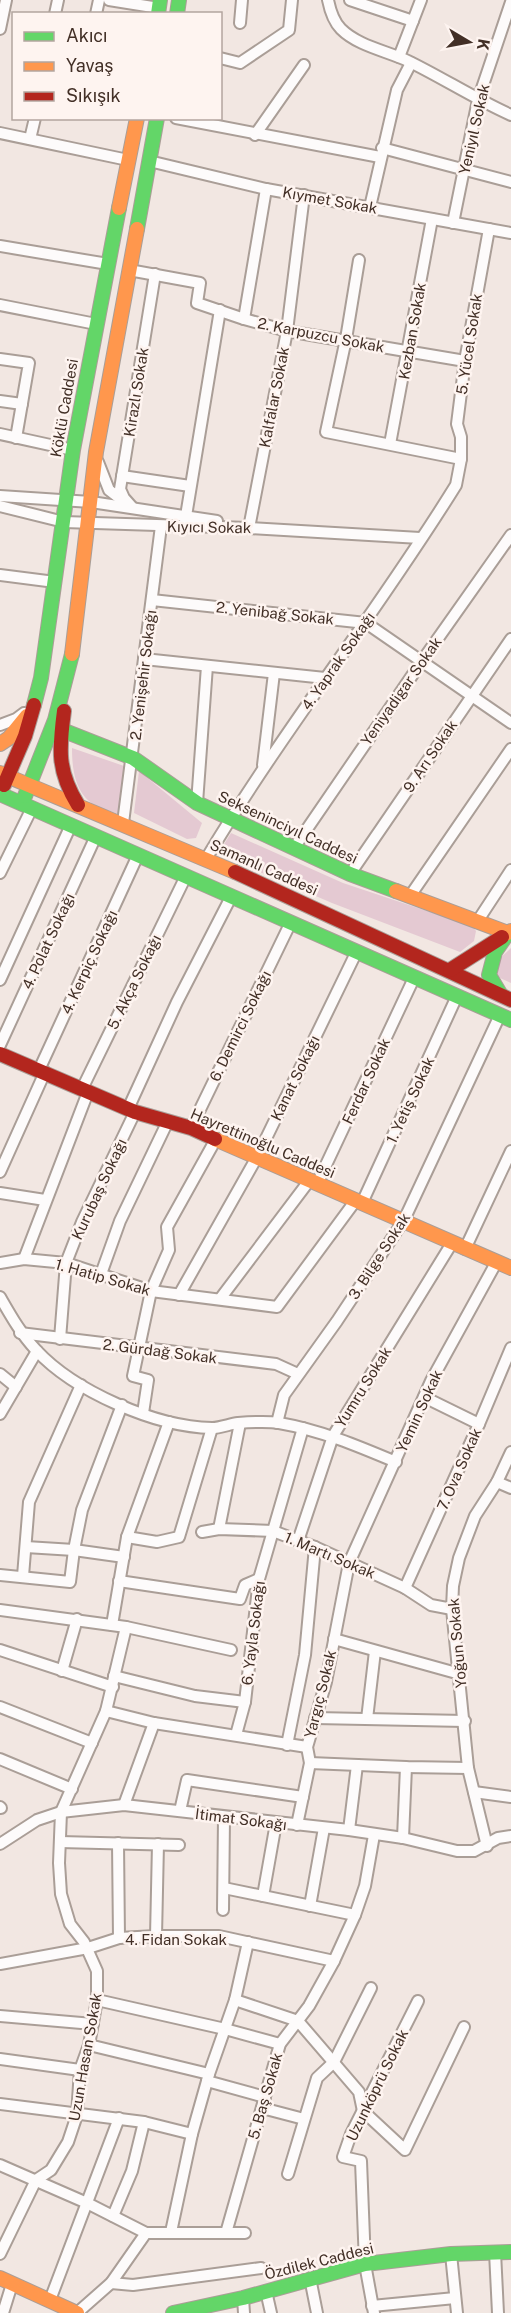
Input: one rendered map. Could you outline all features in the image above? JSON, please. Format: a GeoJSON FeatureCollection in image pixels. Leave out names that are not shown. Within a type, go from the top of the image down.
{"type":"FeatureCollection","features":[{"type":"Feature","properties":{"kind":"main road","name":"Köklü Caddesi"},"geometry":{"type":"LineString","coordinates":[[0,793],[4,775],[25,736],[41,678],[73,450],[137,120]]}},
{"type":"Feature","properties":{"kind":"main road"},"geometry":{"type":"LineString","coordinates":[[78,805],[66,788],[61,775],[59,757],[62,730],[96,452],[157,120]]}},
{"type":"Feature","properties":{"kind":"main road"},"geometry":{"type":"LineString","coordinates":[[27,806],[30,786],[55,720],[72,654]]}},
{"type":"Feature","properties":{"kind":"main road"},"geometry":{"type":"LineString","coordinates":[[0,744],[20,726],[34,705]]}},
{"type":"Feature","properties":{"kind":"main road","name":"Sekseninciyıl Caddesi"},"geometry":{"type":"LineString","coordinates":[[62,730],[133,758],[197,803],[350,874],[477,922],[510,932]]}},
{"type":"Feature","properties":{"kind":"main road","name":"Samanlı Caddesi"},"geometry":{"type":"LineString","coordinates":[[4,775],[206,859],[450,970],[506,998]]}},
{"type":"Feature","properties":{"kind":"main road"},"geometry":{"type":"LineString","coordinates":[[0,793],[356,954],[506,1018]]}},
{"type":"Feature","properties":{"kind":"main road"},"geometry":{"type":"LineString","coordinates":[[450,970],[510,932]]}},
{"type":"Feature","properties":{"kind":"main road"},"geometry":{"type":"LineString","coordinates":[[506,998],[489,975],[495,952],[510,932]]}},
{"type":"Feature","properties":{"kind":"main road","name":"Hayrettinoğlu Caddesi"},"geometry":{"type":"LineString","coordinates":[[0,1054],[132,1110],[216,1138],[313,1183],[404,1220],[511,1268]]}},
{"type":"Feature","properties":{"kind":"main road","name":"Özdilek Caddesi"},"geometry":{"type":"LineString","coordinates":[[173,2313],[197,2310],[364,2264],[451,2254],[511,2252]]}},
{"type":"Feature","properties":{"kind":"main road"},"geometry":{"type":"LineString","coordinates":[[6,2281],[55,2306],[77,2313]]}},
{"type":"Feature","properties":{"kind":"street"},"geometry":{"type":"LineString","coordinates":[[0,29],[6,0]]}},
{"type":"Feature","properties":{"kind":"street"},"geometry":{"type":"LineString","coordinates":[[109,0],[159,7]]}},
{"type":"Feature","properties":{"kind":"street"},"geometry":{"type":"LineString","coordinates":[[240,23],[242,0]]}},
{"type":"Feature","properties":{"kind":"street"},"geometry":{"type":"LineString","coordinates":[[222,58],[240,63],[289,30],[292,0]]}},
{"type":"Feature","properties":{"kind":"street"},"geometry":{"type":"LineString","coordinates":[[328,0],[334,20],[341,29],[357,40],[399,57],[478,100],[511,115]]}},
{"type":"Feature","properties":{"kind":"street"},"geometry":{"type":"LineString","coordinates":[[350,0],[413,21]]}},
{"type":"Feature","properties":{"kind":"street"},"geometry":{"type":"LineString","coordinates":[[399,57],[421,0]]}},
{"type":"Feature","properties":{"kind":"street","name":"Yeniyıl Sokak"},"geometry":{"type":"LineString","coordinates":[[453,223],[478,100],[511,2]]}},
{"type":"Feature","properties":{"kind":"street"},"geometry":{"type":"LineString","coordinates":[[370,207],[397,90],[411,63]]}},
{"type":"Feature","properties":{"kind":"street"},"geometry":{"type":"LineString","coordinates":[[255,135],[304,65]]}},
{"type":"Feature","properties":{"kind":"street"},"geometry":{"type":"LineString","coordinates":[[30,139],[35,120]]}},
{"type":"Feature","properties":{"kind":"street"},"geometry":{"type":"LineString","coordinates":[[185,120],[255,135],[381,152],[464,169],[511,182]]}},
{"type":"Feature","properties":{"kind":"street"},"geometry":{"type":"LineString","coordinates":[[0,133],[128,160]]}},
{"type":"Feature","properties":{"kind":"street","name":"Kıymet Sokak"},"geometry":{"type":"LineString","coordinates":[[149,161],[266,189],[511,233]]}},
{"type":"Feature","properties":{"kind":"street"},"geometry":{"type":"LineString","coordinates":[[244,319],[266,189]]}},
{"type":"Feature","properties":{"kind":"street","name":"Kalfalar Sokak"},"geometry":{"type":"LineString","coordinates":[[249,528],[287,330],[304,195]]}},
{"type":"Feature","properties":{"kind":"street","name":"Kezban Sokak"},"geometry":{"type":"LineString","coordinates":[[390,444],[432,219]]}},
{"type":"Feature","properties":{"kind":"street","name":"5. Yücel Sokak"},"geometry":{"type":"LineString","coordinates":[[461,459],[461,437],[457,424],[465,362],[489,229]]}},
{"type":"Feature","properties":{"kind":"street"},"geometry":{"type":"LineString","coordinates":[[0,246],[108,264]]}},
{"type":"Feature","properties":{"kind":"street"},"geometry":{"type":"LineString","coordinates":[[359,260],[346,339],[326,432],[461,459]]}},
{"type":"Feature","properties":{"kind":"street","name":"2. Karpuzcu Sokak"},"geometry":{"type":"LineString","coordinates":[[129,270],[200,283],[197,303],[244,319],[287,330],[465,362]]}},
{"type":"Feature","properties":{"kind":"street","name":"Kirazlı Sokak"},"geometry":{"type":"LineString","coordinates":[[132,507],[120,489],[155,274]]}},
{"type":"Feature","properties":{"kind":"street"},"geometry":{"type":"LineString","coordinates":[[0,305],[96,324]]}},
{"type":"Feature","properties":{"kind":"street"},"geometry":{"type":"LineString","coordinates":[[0,496],[132,507],[185,520],[220,310]]}},
{"type":"Feature","properties":{"kind":"street"},"geometry":{"type":"LineString","coordinates":[[0,362],[28,363],[16,438]]}},
{"type":"Feature","properties":{"kind":"street"},"geometry":{"type":"LineString","coordinates":[[0,401],[22,404]]}},
{"type":"Feature","properties":{"kind":"street"},"geometry":{"type":"LineString","coordinates":[[0,434],[73,450]]}},
{"type":"Feature","properties":{"kind":"street"},"geometry":{"type":"LineString","coordinates":[[96,452],[102,477],[109,490],[120,501],[132,507]]}},
{"type":"Feature","properties":{"kind":"street","name":"4. Yaprak Sokağı"},"geometry":{"type":"LineString","coordinates":[[206,859],[262,768],[366,623],[456,485],[461,459]]}},
{"type":"Feature","properties":{"kind":"street"},"geometry":{"type":"LineString","coordinates":[[122,476],[190,486]]}},
{"type":"Feature","properties":{"kind":"street","name":"Kıyıcı Sokak"},"geometry":{"type":"LineString","coordinates":[[0,506],[64,522],[89,524],[161,526],[185,520],[249,528],[420,538]]}},
{"type":"Feature","properties":{"kind":"street","name":"2. Yenişehir Sokağı"},"geometry":{"type":"LineString","coordinates":[[123,823],[161,526]]}},
{"type":"Feature","properties":{"kind":"street","name":"Yeniyadigar Sokak"},"geometry":{"type":"LineString","coordinates":[[294,848],[511,535]]}},
{"type":"Feature","properties":{"kind":"street"},"geometry":{"type":"LineString","coordinates":[[0,575],[55,582]]}},
{"type":"Feature","properties":{"kind":"street","name":"2. Yenibağ Sokak"},"geometry":{"type":"LineString","coordinates":[[152,600],[366,623],[511,723]]}},
{"type":"Feature","properties":{"kind":"street","name":"9. Arı Sokak"},"geometry":{"type":"LineString","coordinates":[[350,874],[511,639]]}},
{"type":"Feature","properties":{"kind":"street"},"geometry":{"type":"LineString","coordinates":[[144,659],[326,678]]}},
{"type":"Feature","properties":{"kind":"street"},"geometry":{"type":"LineString","coordinates":[[197,803],[207,666]]}},
{"type":"Feature","properties":{"kind":"street"},"geometry":{"type":"LineString","coordinates":[[262,768],[274,673]]}},
{"type":"Feature","properties":{"kind":"street"},"geometry":{"type":"LineString","coordinates":[[0,725],[16,719],[34,705]]}},
{"type":"Feature","properties":{"kind":"street"},"geometry":{"type":"LineString","coordinates":[[410,896],[511,749]]}},
{"type":"Feature","properties":{"kind":"street"},"geometry":{"type":"LineString","coordinates":[[0,873],[27,806]]}},
{"type":"Feature","properties":{"kind":"street"},"geometry":{"type":"LineString","coordinates":[[0,980],[70,825]]}},
{"type":"Feature","properties":{"kind":"street","name":"4. Polat Sokağı"},"geometry":{"type":"LineString","coordinates":[[0,1045],[96,836]]}},
{"type":"Feature","properties":{"kind":"street","name":"4. Kerpiç Sokağı"},"geometry":{"type":"LineString","coordinates":[[0,1172],[42,1071],[138,855]]}},
{"type":"Feature","properties":{"kind":"street"},"geometry":{"type":"LineString","coordinates":[[477,922],[511,870]]}},
{"type":"Feature","properties":{"kind":"street","name":"5. Akça Sokağı"},"geometry":{"type":"LineString","coordinates":[[24,1259],[85,1091],[186,876]]}},
{"type":"Feature","properties":{"kind":"street","name":"Kurubaş Sokağı"},"geometry":{"type":"LineString","coordinates":[[60,1339],[66,1263],[177,1002],[231,897]]}},
{"type":"Feature","properties":{"kind":"street","name":"6. Demirci Sokağı"},"geometry":{"type":"LineString","coordinates":[[191,1128],[290,924]]}},
{"type":"Feature","properties":{"kind":"street","name":"Kanat Sokağı"},"geometry":{"type":"LineString","coordinates":[[179,1295],[256,1157],[356,954]]}},
{"type":"Feature","properties":{"kind":"street","name":"Ferdar Sokak"},"geometry":{"type":"LineString","coordinates":[[220,1299],[313,1183],[414,978]]}},
{"type":"Feature","properties":{"kind":"street","name":"1. Yetiş Sokak"},"geometry":{"type":"LineString","coordinates":[[277,1307],[359,1202],[457,996]]}},
{"type":"Feature","properties":{"kind":"street","name":"3. Bilge Sokak"},"geometry":{"type":"LineString","coordinates":[[277,1423],[284,1395],[337,1322],[404,1220],[506,1018]]}},
{"type":"Feature","properties":{"kind":"street"},"geometry":{"type":"LineString","coordinates":[[101,1274],[120,1221],[168,1121]]}},
{"type":"Feature","properties":{"kind":"street"},"geometry":{"type":"LineString","coordinates":[[142,1413],[148,1380],[133,1376],[152,1291],[169,1250],[167,1227],[216,1138]]}},
{"type":"Feature","properties":{"kind":"street","name":"Yumru Sokak"},"geometry":{"type":"LineString","coordinates":[[298,1540],[333,1436],[458,1246],[511,1151]]}},
{"type":"Feature","properties":{"kind":"street"},"geometry":{"type":"LineString","coordinates":[[0,1193],[45,1200]]}},
{"type":"Feature","properties":{"kind":"street","name":"1. Hatip Sokak"},"geometry":{"type":"LineString","coordinates":[[0,1263],[24,1259],[66,1263],[152,1291],[277,1307]]}},
{"type":"Feature","properties":{"kind":"street","name":"Yemin Sokak"},"geometry":{"type":"LineString","coordinates":[[350,1563],[424,1397],[496,1263]]}},
{"type":"Feature","properties":{"kind":"street"},"geometry":{"type":"LineString","coordinates":[[0,1298],[20,1333],[56,1369],[81,1385],[122,1405],[170,1422],[212,1428],[240,1423],[277,1423],[303,1428],[333,1436],[396,1462]]}},
{"type":"Feature","properties":{"kind":"street","name":"2. Gürdağ Sokak"},"geometry":{"type":"LineString","coordinates":[[20,1333],[276,1364],[298,1374]]}},
{"type":"Feature","properties":{"kind":"street","name":"7. Ova Sokak"},"geometry":{"type":"LineString","coordinates":[[405,1588],[511,1348]]}},
{"type":"Feature","properties":{"kind":"street"},"geometry":{"type":"LineString","coordinates":[[0,1414],[37,1351]]}},
{"type":"Feature","properties":{"kind":"street"},"geometry":{"type":"LineString","coordinates":[[0,1374],[16,1388]]}},
{"type":"Feature","properties":{"kind":"street"},"geometry":{"type":"LineString","coordinates":[[23,1576],[29,1502],[81,1385]]}},
{"type":"Feature","properties":{"kind":"street"},"geometry":{"type":"LineString","coordinates":[[424,1397],[479,1424]]}},
{"type":"Feature","properties":{"kind":"street"},"geometry":{"type":"LineString","coordinates":[[0,1575],[70,1582],[82,1510],[122,1405]]}},
{"type":"Feature","properties":{"kind":"street"},"geometry":{"type":"LineString","coordinates":[[112,1625],[127,1538],[170,1422]]}},
{"type":"Feature","properties":{"kind":"street"},"geometry":{"type":"LineString","coordinates":[[219,1529],[240,1423]]}},
{"type":"Feature","properties":{"kind":"street"},"geometry":{"type":"LineString","coordinates":[[127,1538],[157,1542],[179,1537],[212,1428]]}},
{"type":"Feature","properties":{"kind":"street","name":"6. Yayla Sokağı"},"geometry":{"type":"LineString","coordinates":[[236,1735],[245,1702],[259,1579],[303,1428]]}},
{"type":"Feature","properties":{"kind":"street","name":"Yoğun Sokak"},"geometry":{"type":"LineString","coordinates":[[487,1846],[468,1768],[452,1609],[453,1586],[459,1558],[475,1516],[497,1482],[511,1452]]}},
{"type":"Feature","properties":{"kind":"street"},"geometry":{"type":"LineString","coordinates":[[497,1482],[511,1488]]}},
{"type":"Feature","properties":{"kind":"street","name":"1. Martı Sokak"},"geometry":{"type":"LineString","coordinates":[[202,1532],[219,1529],[273,1531],[315,1547],[405,1588],[431,1605],[452,1609]]}},
{"type":"Feature","properties":{"kind":"street"},"geometry":{"type":"LineString","coordinates":[[26,1547],[74,1550],[124,1557]]}},
{"type":"Feature","properties":{"kind":"street"},"geometry":{"type":"LineString","coordinates":[[288,1745],[305,1654],[315,1547]]}},
{"type":"Feature","properties":{"kind":"street","name":"Yargıç Sokak"},"geometry":{"type":"LineString","coordinates":[[297,1825],[310,1762],[307,1747],[326,1682],[350,1563]]}},
{"type":"Feature","properties":{"kind":"street"},"geometry":{"type":"LineString","coordinates":[[119,1581],[240,1599],[245,1585],[259,1579]]}},
{"type":"Feature","properties":{"kind":"street"},"geometry":{"type":"LineString","coordinates":[[0,1610],[126,1627],[231,1650]]}},
{"type":"Feature","properties":{"kind":"street"},"geometry":{"type":"LineString","coordinates":[[62,1671],[77,1619]]}},
{"type":"Feature","properties":{"kind":"street"},"geometry":{"type":"LineString","coordinates":[[61,1812],[106,1711],[126,1627]]}},
{"type":"Feature","properties":{"kind":"street"},"geometry":{"type":"LineString","coordinates":[[334,1639],[460,1674]]}},
{"type":"Feature","properties":{"kind":"street"},"geometry":{"type":"LineString","coordinates":[[0,1650],[62,1671],[195,1696],[245,1702]]}},
{"type":"Feature","properties":{"kind":"street"},"geometry":{"type":"LineString","coordinates":[[368,1719],[375,1650]]}},
{"type":"Feature","properties":{"kind":"street"},"geometry":{"type":"LineString","coordinates":[[0,1707],[92,1743]]}},
{"type":"Feature","properties":{"kind":"street"},"geometry":{"type":"LineString","coordinates":[[106,1711],[154,1723],[307,1747]]}},
{"type":"Feature","properties":{"kind":"street"},"geometry":{"type":"LineString","coordinates":[[315,1718],[465,1721]]}},
{"type":"Feature","properties":{"kind":"street"},"geometry":{"type":"LineString","coordinates":[[124,1805],[154,1723]]}},
{"type":"Feature","properties":{"kind":"street"},"geometry":{"type":"LineString","coordinates":[[0,1759],[72,1789]]}},
{"type":"Feature","properties":{"kind":"street"},"geometry":{"type":"LineString","coordinates":[[310,1762],[468,1768]]}},
{"type":"Feature","properties":{"kind":"street"},"geometry":{"type":"LineString","coordinates":[[349,1830],[357,1765]]}},
{"type":"Feature","properties":{"kind":"street"},"geometry":{"type":"LineString","coordinates":[[403,1839],[406,1767]]}},
{"type":"Feature","properties":{"kind":"street"},"geometry":{"type":"LineString","coordinates":[[180,1812],[187,1780],[303,1797]]}},
{"type":"Feature","properties":{"kind":"street"},"geometry":{"type":"LineString","coordinates":[[474,1792],[511,1797]]}},
{"type":"Feature","properties":{"kind":"street","name":"İtimat Sokağı"},"geometry":{"type":"LineString","coordinates":[[0,1844],[37,1820],[61,1812],[124,1805],[224,1818],[349,1830],[457,1851],[474,1851],[498,1838],[511,1836]]}},
{"type":"Feature","properties":{"kind":"street","name":"Uzun Hasan Sokak"},"geometry":{"type":"LineString","coordinates":[[0,2254],[6,2230],[36,2180],[51,2170],[68,2142],[77,2115],[80,2070],[89,2045],[97,2000],[97,1971],[88,1948],[70,1924],[61,1894],[61,1812]]}},
{"type":"Feature","properties":{"kind":"street"},"geometry":{"type":"LineString","coordinates":[[223,1910],[224,1818]]}},
{"type":"Feature","properties":{"kind":"street"},"geometry":{"type":"LineString","coordinates":[[263,1896],[276,1823]]}},
{"type":"Feature","properties":{"kind":"street"},"geometry":{"type":"LineString","coordinates":[[310,1906],[324,1827]]}},
{"type":"Feature","properties":{"kind":"street","name":"5. Baş Sokak"},"geometry":{"type":"LineString","coordinates":[[226,2233],[280,2044],[309,2006],[334,1961],[364,1886],[374,1835]]}},
{"type":"Feature","properties":{"kind":"street"},"geometry":{"type":"LineString","coordinates":[[60,1842],[179,1845]]}},
{"type":"Feature","properties":{"kind":"street"},"geometry":{"type":"LineString","coordinates":[[118,1843],[118,1938]]}},
{"type":"Feature","properties":{"kind":"street"},"geometry":{"type":"LineString","coordinates":[[156,1936],[158,1844]]}},
{"type":"Feature","properties":{"kind":"street"},"geometry":{"type":"LineString","coordinates":[[224,1888],[354,1915]]}},
{"type":"Feature","properties":{"kind":"street","name":"4. Fidan Sokak"},"geometry":{"type":"LineString","coordinates":[[0,1964],[88,1948],[118,1938],[156,1936],[219,1936],[334,1961]]}},
{"type":"Feature","properties":{"kind":"street"},"geometry":{"type":"LineString","coordinates":[[171,2232],[192,2134],[208,2078],[235,2000],[248,1941]]}},
{"type":"Feature","properties":{"kind":"street"},"geometry":{"type":"LineString","coordinates":[[288,2174],[317,2078],[334,2062],[371,1988]]}},
{"type":"Feature","properties":{"kind":"street"},"geometry":{"type":"LineString","coordinates":[[97,2000],[280,2044]]}},
{"type":"Feature","properties":{"kind":"street"},"geometry":{"type":"LineString","coordinates":[[235,2000],[298,2021],[359,2092],[363,2111],[405,2150],[464,2027]]}},
{"type":"Feature","properties":{"kind":"street","name":"Uzunköprü Sokak"},"geometry":{"type":"LineString","coordinates":[[364,2264],[361,2161],[343,2157],[363,2111],[418,2001]]}},
{"type":"Feature","properties":{"kind":"street"},"geometry":{"type":"LineString","coordinates":[[0,2016],[93,2024]]}},
{"type":"Feature","properties":{"kind":"street"},"geometry":{"type":"LineString","coordinates":[[89,2045],[208,2078],[265,2097]]}},
{"type":"Feature","properties":{"kind":"street"},"geometry":{"type":"LineString","coordinates":[[0,2059],[80,2070]]}},
{"type":"Feature","properties":{"kind":"street"},"geometry":{"type":"LineString","coordinates":[[0,2104],[77,2115],[119,2118],[192,2134]]}},
{"type":"Feature","properties":{"kind":"street"},"geometry":{"type":"LineString","coordinates":[[261,2108],[304,2119]]}},
{"type":"Feature","properties":{"kind":"street"},"geometry":{"type":"LineString","coordinates":[[55,2306],[87,2203],[119,2118]]}},
{"type":"Feature","properties":{"kind":"street"},"geometry":{"type":"LineString","coordinates":[[113,2216],[132,2171],[144,2122]]}},
{"type":"Feature","properties":{"kind":"street"},"geometry":{"type":"LineString","coordinates":[[0,2165],[87,2203],[146,2233],[245,2233]]}},
{"type":"Feature","properties":{"kind":"street"},"geometry":{"type":"LineString","coordinates":[[77,2313],[111,2283],[146,2233]]}},
{"type":"Feature","properties":{"kind":"street"},"geometry":{"type":"LineString","coordinates":[[495,2252],[498,2313]]}},
{"type":"Feature","properties":{"kind":"street"},"geometry":{"type":"LineString","coordinates":[[451,2254],[457,2313]]}},
{"type":"Feature","properties":{"kind":"street"},"geometry":{"type":"LineString","coordinates":[[364,2264],[373,2309],[456,2298]]}},
{"type":"Feature","properties":{"kind":"street"},"geometry":{"type":"LineString","coordinates":[[111,2283],[133,2285],[261,2268]]}},
{"type":"Feature","properties":{"kind":"street"},"geometry":{"type":"LineString","coordinates":[[310,2278],[317,2313]]}},
{"type":"Feature","properties":{"kind":"street"},"geometry":{"type":"LineString","coordinates":[[3,2313],[6,2281]]}},
{"type":"Feature","properties":{"kind":"street"},"geometry":{"type":"LineString","coordinates":[[266,2291],[271,2313]]}},
{"type":"Feature","properties":{"kind":"street"},"geometry":{"type":"LineString","coordinates":[[243,2298],[244,2313]]}},
{"type":"Feature","properties":{"kind":"shaded area"},"geometry":{"type":"Polygon","coordinates":[[[72,748],[124,766],[118,814],[96,806],[80,791],[75,777],[72,748]]]}},
{"type":"Feature","properties":{"kind":"shaded area"},"geometry":{"type":"Polygon","coordinates":[[[139,771],[202,823],[196,838],[187,839],[134,813],[139,771]]]}},
{"type":"Feature","properties":{"kind":"shaded area"},"geometry":{"type":"Polygon","coordinates":[[[231,833],[343,883],[472,926],[476,931],[474,941],[460,952],[332,903],[218,854],[231,833]]]}},
{"type":"Feature","properties":{"kind":"shaded area"},"geometry":{"type":"Polygon","coordinates":[[[511,948],[511,983],[500,978],[494,970],[498,960],[511,948]]]}},
{"type":"Feature","properties":{"kind":"traffic: fast"},"geometry":{"type":"LineString","coordinates":[[158,12],[160,0]]}},
{"type":"Feature","properties":{"kind":"traffic: fast"},"geometry":{"type":"LineString","coordinates":[[177,12],[179,0]]}},
{"type":"Feature","properties":{"kind":"traffic: fast"},"geometry":{"type":"LineString","coordinates":[[137,229],[157,120]]}},
{"type":"Feature","properties":{"kind":"traffic: fast"},"geometry":{"type":"LineString","coordinates":[[34,705],[41,678],[73,450],[119,208]]}},
{"type":"Feature","properties":{"kind":"traffic: fast"},"geometry":{"type":"LineString","coordinates":[[25,796],[55,720],[72,654]]}},
{"type":"Feature","properties":{"kind":"traffic: fast"},"geometry":{"type":"LineString","coordinates":[[62,730],[133,758],[197,803],[350,874],[396,891]]}},
{"type":"Feature","properties":{"kind":"traffic: fast"},"geometry":{"type":"LineString","coordinates":[[0,794],[511,1020]]}},
{"type":"Feature","properties":{"kind":"traffic: fast"},"geometry":{"type":"LineString","coordinates":[[501,995],[489,975],[495,952],[508,933]]}},
{"type":"Feature","properties":{"kind":"traffic: fast"},"geometry":{"type":"LineString","coordinates":[[173,2313],[243,2298],[365,2264],[451,2254],[511,2252]]}},
{"type":"Feature","properties":{"kind":"traffic: slow"},"geometry":{"type":"LineString","coordinates":[[119,208],[137,120]]}},
{"type":"Feature","properties":{"kind":"traffic: slow"},"geometry":{"type":"LineString","coordinates":[[72,654],[96,452],[137,229]]}},
{"type":"Feature","properties":{"kind":"traffic: slow"},"geometry":{"type":"LineString","coordinates":[[0,744],[9,738],[27,716]]}},
{"type":"Feature","properties":{"kind":"traffic: slow"},"geometry":{"type":"LineString","coordinates":[[0,773],[235,872]]}},
{"type":"Feature","properties":{"kind":"traffic: slow"},"geometry":{"type":"LineString","coordinates":[[396,891],[508,933],[511,931]]}},
{"type":"Feature","properties":{"kind":"traffic: slow"},"geometry":{"type":"LineString","coordinates":[[215,1139],[511,1268]]}},
{"type":"Feature","properties":{"kind":"traffic: slow"},"geometry":{"type":"LineString","coordinates":[[0,2278],[77,2313]]}},
{"type":"Feature","properties":{"kind":"traffic: jam"},"geometry":{"type":"LineString","coordinates":[[4,785],[25,736],[34,705]]}},
{"type":"Feature","properties":{"kind":"traffic: jam"},"geometry":{"type":"LineString","coordinates":[[64,711],[61,760],[66,781],[78,805]]}},
{"type":"Feature","properties":{"kind":"traffic: jam"},"geometry":{"type":"LineString","coordinates":[[235,872],[511,1000]]}},
{"type":"Feature","properties":{"kind":"traffic: jam"},"geometry":{"type":"LineString","coordinates":[[450,970],[502,937]]}},
{"type":"Feature","properties":{"kind":"traffic: jam"},"geometry":{"type":"LineString","coordinates":[[0,1054],[135,1112],[191,1128],[215,1139]]}}]}
